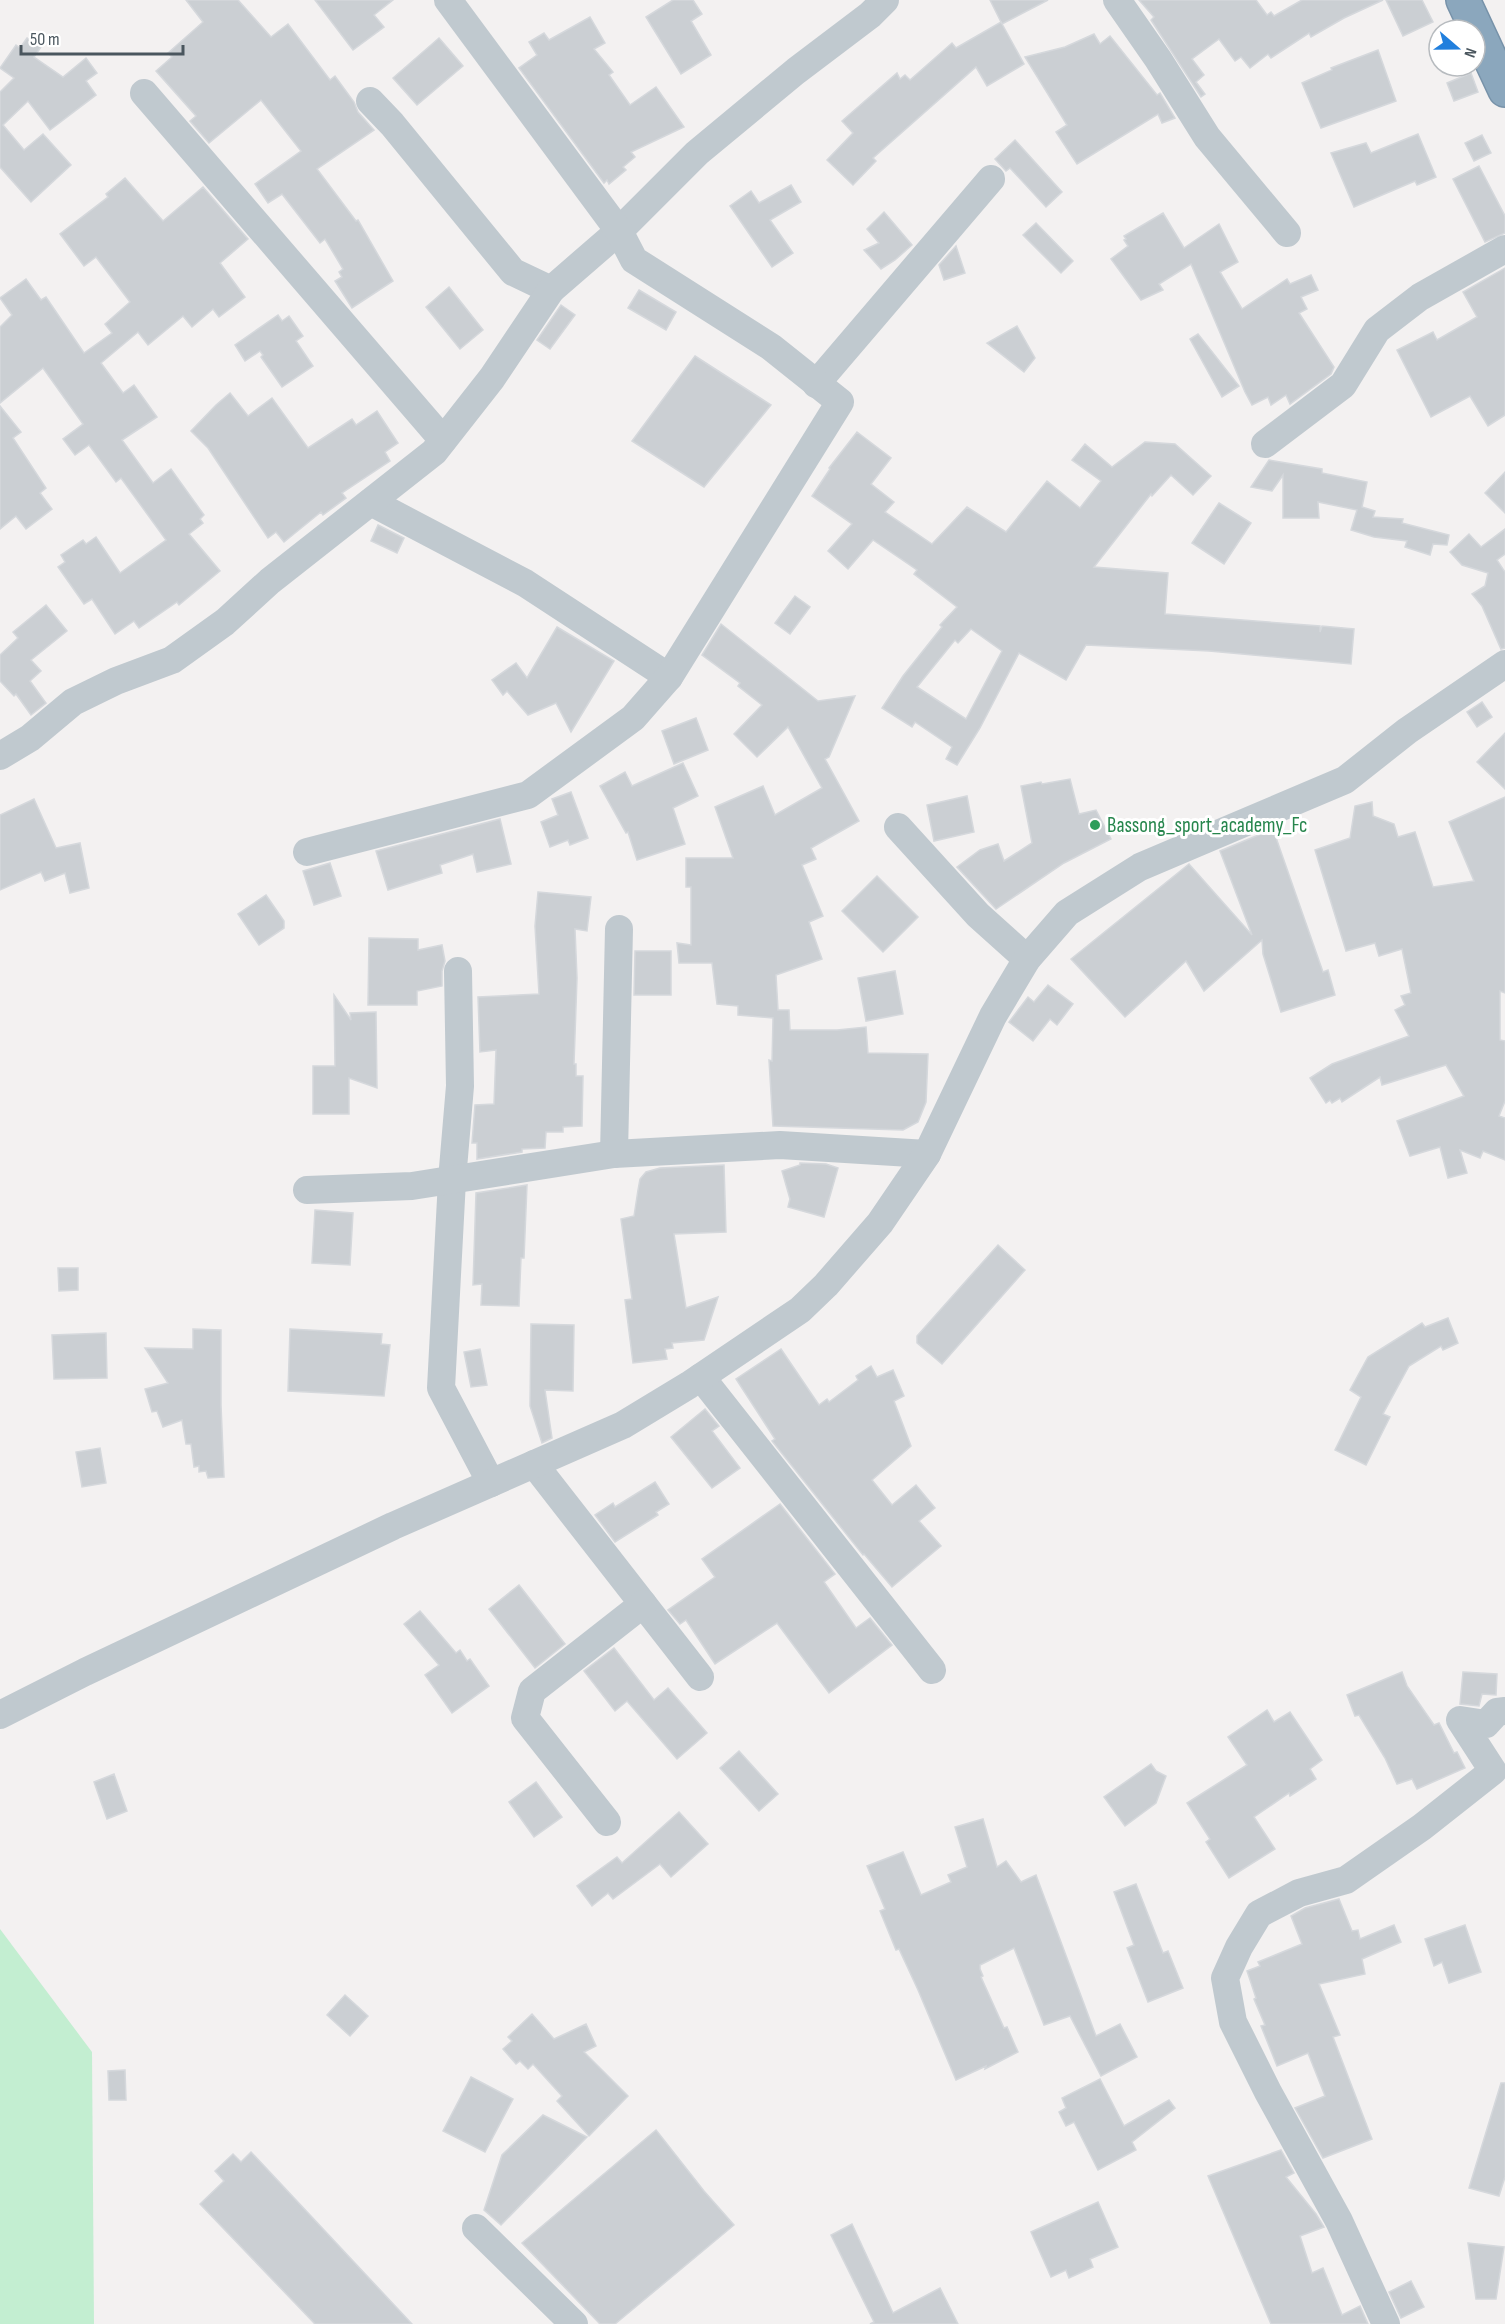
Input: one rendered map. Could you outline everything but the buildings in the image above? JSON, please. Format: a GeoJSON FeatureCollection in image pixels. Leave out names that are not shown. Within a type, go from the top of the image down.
{"type":"FeatureCollection","features":[{"type":"Feature","properties":{"kind":"highway"},"geometry":{"type":"LineString","coordinates":[[1463,0],[1505,90]]}},
{"type":"Feature","properties":{"kind":"street"},"geometry":{"type":"LineString","coordinates":[[307,852],[528,795],[633,718],[669,677],[840,402],[771,347],[634,260],[619,231],[448,0]]}},
{"type":"Feature","properties":{"kind":"street"},"geometry":{"type":"LineString","coordinates":[[0,756],[30,738],[73,702],[116,681],[172,660],[225,622],[270,581],[434,452],[492,378],[551,290],[619,231],[697,153],[796,71],[870,15],[885,0]]}},
{"type":"Feature","properties":{"kind":"street"},"geometry":{"type":"LineString","coordinates":[[1118,0],[1207,137],[1287,233]]}},
{"type":"Feature","properties":{"kind":"street"},"geometry":{"type":"LineString","coordinates":[[144,93],[443,440]]}},
{"type":"Feature","properties":{"kind":"street"},"geometry":{"type":"LineString","coordinates":[[370,101],[392,124],[513,272],[551,290]]}},
{"type":"Feature","properties":{"kind":"street"},"geometry":{"type":"LineString","coordinates":[[816,384],[991,179]]}},
{"type":"Feature","properties":{"kind":"street"},"geometry":{"type":"LineString","coordinates":[[1265,444],[1343,385],[1377,330],[1420,297],[1505,249]]}},
{"type":"Feature","properties":{"kind":"street"},"geometry":{"type":"LineString","coordinates":[[371,502],[525,583],[669,677]]}},
{"type":"Feature","properties":{"kind":"street"},"geometry":{"type":"LineString","coordinates":[[0,1715],[85,1672],[382,1531],[623,1425],[701,1377],[800,1310],[880,1224],[927,1154],[993,1016],[1027,959],[1066,913],[1140,867],[1345,780],[1407,730],[1505,664]]}},
{"type":"Feature","properties":{"kind":"street"},"geometry":{"type":"LineString","coordinates":[[898,827],[978,915],[1027,959]]}},
{"type":"Feature","properties":{"kind":"street"},"geometry":{"type":"LineString","coordinates":[[614,1154],[619,929]]}},
{"type":"Feature","properties":{"kind":"street"},"geometry":{"type":"LineString","coordinates":[[458,971],[460,1086],[452,1180],[441,1388],[491,1482]]}},
{"type":"Feature","properties":{"kind":"street"},"geometry":{"type":"LineString","coordinates":[[307,1190],[412,1186],[614,1154],[780,1145],[927,1154]]}},
{"type":"Feature","properties":{"kind":"street"},"geometry":{"type":"LineString","coordinates":[[701,1377],[932,1670]]}},
{"type":"Feature","properties":{"kind":"street"},"geometry":{"type":"LineString","coordinates":[[534,1464],[700,1677]]}},
{"type":"Feature","properties":{"kind":"street"},"geometry":{"type":"LineString","coordinates":[[607,1822],[525,1718],[532,1691],[643,1604]]}},
{"type":"Feature","properties":{"kind":"street"},"geometry":{"type":"LineString","coordinates":[[1386,2324],[1339,2221],[1268,2092],[1233,2022],[1225,1978],[1239,1947],[1259,1914],[1299,1893],[1347,1880],[1422,1827],[1493,1771],[1461,1720],[1486,1724],[1497,1712],[1505,1711]]}},
{"type":"Feature","properties":{"kind":"street"},"geometry":{"type":"LineString","coordinates":[[476,2228],[574,2324]]}},
{"type":"Feature","properties":{"kind":"green space"},"geometry":{"type":"Polygon","coordinates":[[[0,1929],[92,2052],[94,2324],[0,2324],[0,1929]]]}},
{"type":"Feature","properties":{"kind":"place","name":"Bassong_sport_academy_Fc"},"geometry":{"type":"Point","coordinates":[1095,825]}}]}
